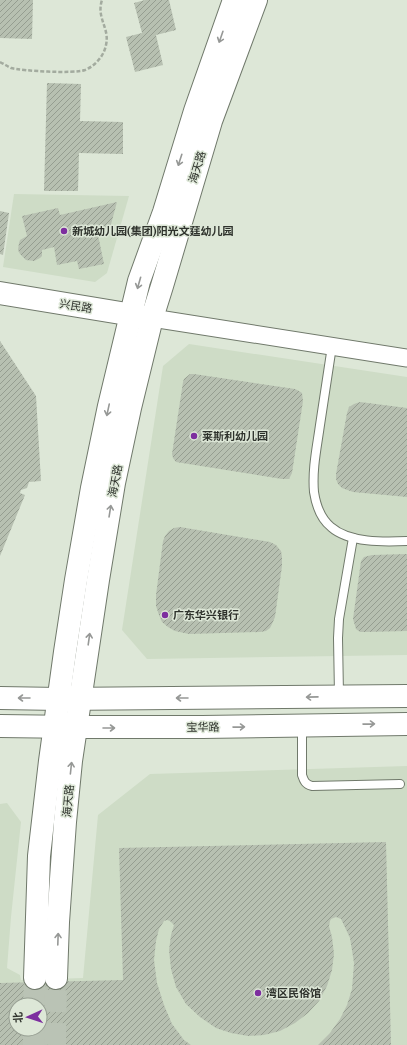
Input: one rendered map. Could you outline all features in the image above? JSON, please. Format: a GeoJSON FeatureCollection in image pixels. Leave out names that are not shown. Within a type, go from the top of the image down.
{"type":"FeatureCollection","features":[{"type":"Feature","properties":{"kind":"main road","name":"海天路"},"geometry":{"type":"LineString","coordinates":[[234,0],[196,111],[164,212],[139,281],[109,406],[92,488],[58,699],[39,856],[45,978],[58,922],[71,761],[76,727],[114,483],[130,408],[152,318],[211,121],[256,0]]}},
{"type":"Feature","properties":{"kind":"main road","name":"兴民路"},"geometry":{"type":"LineString","coordinates":[[0,293],[152,318]]}},
{"type":"Feature","properties":{"kind":"main road"},"geometry":{"type":"LineString","coordinates":[[0,698],[58,699],[407,696]]}},
{"type":"Feature","properties":{"kind":"main road","name":"宝华路"},"geometry":{"type":"LineString","coordinates":[[0,726],[202,727],[407,724]]}},
{"type":"Feature","properties":{"kind":"street"},"geometry":{"type":"LineString","coordinates":[[152,318],[407,358]]}},
{"type":"Feature","properties":{"kind":"lane"},"geometry":{"type":"LineString","coordinates":[[332,346],[316,452],[314,493],[317,507],[322,517],[331,527],[353,538],[372,541],[407,541]]}},
{"type":"Feature","properties":{"kind":"lane"},"geometry":{"type":"LineString","coordinates":[[339,696],[339,619],[353,538]]}},
{"type":"Feature","properties":{"kind":"lane"},"geometry":{"type":"LineString","coordinates":[[302,726],[302,775],[307,784],[312,786],[400,784]]}},
{"type":"Feature","properties":{"kind":"path"},"geometry":{"type":"LineString","coordinates":[[0,62],[10,68],[31,71],[78,72],[86,70],[102,55],[106,45],[106,36],[100,14],[102,0]]}},
{"type":"Feature","properties":{"kind":"shaded area","name":"新城幼儿园(集团)阳光文莛幼儿园"},"geometry":{"type":"Polygon","coordinates":[[[14,194],[129,196],[107,273],[95,282],[3,267],[14,194]]]}},
{"type":"Feature","properties":{"kind":"shaded area"},"geometry":{"type":"Polygon","coordinates":[[[189,344],[407,377],[407,655],[147,659],[122,630],[163,366],[189,344]]]}},
{"type":"Feature","properties":{"kind":"shaded area"},"geometry":{"type":"Polygon","coordinates":[[[407,766],[407,1045],[0,1045],[0,804],[7,803],[21,822],[7,968],[20,975],[21,980],[83,978],[98,815],[150,774],[407,766]]]}},
{"type":"Feature","properties":{"kind":"building"},"geometry":{"type":"Polygon","coordinates":[[[0,0],[33,0],[32,39],[0,38],[0,0]]]}},
{"type":"Feature","properties":{"kind":"building"},"geometry":{"type":"Polygon","coordinates":[[[145,0],[169,0],[176,30],[156,35],[163,65],[135,72],[126,37],[142,33],[134,3],[145,0]]]}},
{"type":"Feature","properties":{"kind":"building"},"geometry":{"type":"Polygon","coordinates":[[[47,83],[81,84],[80,121],[123,122],[123,154],[79,153],[78,191],[44,191],[47,83]]]}},
{"type":"Feature","properties":{"kind":"building"},"geometry":{"type":"Polygon","coordinates":[[[117,202],[110,228],[97,230],[104,264],[79,269],[77,261],[57,265],[54,247],[42,250],[42,256],[34,261],[26,260],[20,254],[18,250],[20,240],[27,236],[22,216],[58,208],[60,215],[117,202]]]}},
{"type":"Feature","properties":{"kind":"building"},"geometry":{"type":"Polygon","coordinates":[[[0,211],[9,213],[3,255],[0,254],[0,211]]]}},
{"type":"Feature","properties":{"kind":"building"},"geometry":{"type":"Polygon","coordinates":[[[0,341],[36,396],[41,481],[29,482],[27,488],[21,490],[20,493],[25,495],[0,556],[0,341]]]}},
{"type":"Feature","properties":{"kind":"building"},"geometry":{"type":"Polygon","coordinates":[[[190,374],[295,389],[302,393],[303,401],[292,473],[289,479],[176,462],[172,454],[183,382],[184,379],[190,374]]]}},
{"type":"Feature","properties":{"kind":"building"},"geometry":{"type":"Polygon","coordinates":[[[360,402],[407,408],[407,497],[353,492],[342,488],[338,484],[336,474],[347,413],[349,407],[360,402]]]}},
{"type":"Feature","properties":{"kind":"building"},"geometry":{"type":"Polygon","coordinates":[[[180,527],[270,542],[276,545],[281,551],[282,566],[275,617],[270,628],[266,631],[260,632],[189,634],[175,631],[162,622],[156,606],[156,595],[163,541],[169,531],[180,527]]]}},
{"type":"Feature","properties":{"kind":"building"},"geometry":{"type":"Polygon","coordinates":[[[407,554],[407,631],[360,632],[356,629],[353,619],[361,561],[364,557],[372,555],[407,554]]]}},
{"type":"Feature","properties":{"kind":"building"},"geometry":{"type":"Polygon","coordinates":[[[386,842],[391,1045],[318,1045],[330,1033],[340,1019],[347,1005],[352,989],[354,963],[350,938],[341,919],[336,917],[331,919],[329,926],[334,954],[332,970],[327,986],[319,1001],[308,1013],[295,1023],[280,1031],[264,1035],[248,1036],[231,1033],[216,1028],[200,1017],[186,1004],[176,987],[171,969],[169,950],[174,925],[167,920],[164,921],[159,929],[156,941],[154,960],[157,983],[172,1024],[184,1040],[191,1045],[0,1045],[0,983],[123,980],[119,848],[386,842]]]}},
{"type":"Feature","properties":{"kind":"tunnel"},"geometry":{"type":"LineString","coordinates":[[34,997],[35,978]]}},
{"type":"Feature","properties":{"kind":"tunnel"},"geometry":{"type":"LineString","coordinates":[[55,1045],[56,978]]}},
{"type":"Feature","properties":{"kind":"tunnel"},"geometry":{"type":"LineString","coordinates":[[34,1037],[34,1045]]}},
{"type":"Feature","properties":{"kind":"place","name":"新城幼儿园(集团)阳光文莛幼儿园"},"geometry":{"type":"Point","coordinates":[64,231]}},
{"type":"Feature","properties":{"kind":"place","name":"莱斯利幼儿园"},"geometry":{"type":"Point","coordinates":[194,436]}},
{"type":"Feature","properties":{"kind":"place","name":"广东华兴银行"},"geometry":{"type":"Point","coordinates":[165,615]}},
{"type":"Feature","properties":{"kind":"place","name":"湾区民俗馆"},"geometry":{"type":"Point","coordinates":[258,993]}}]}
